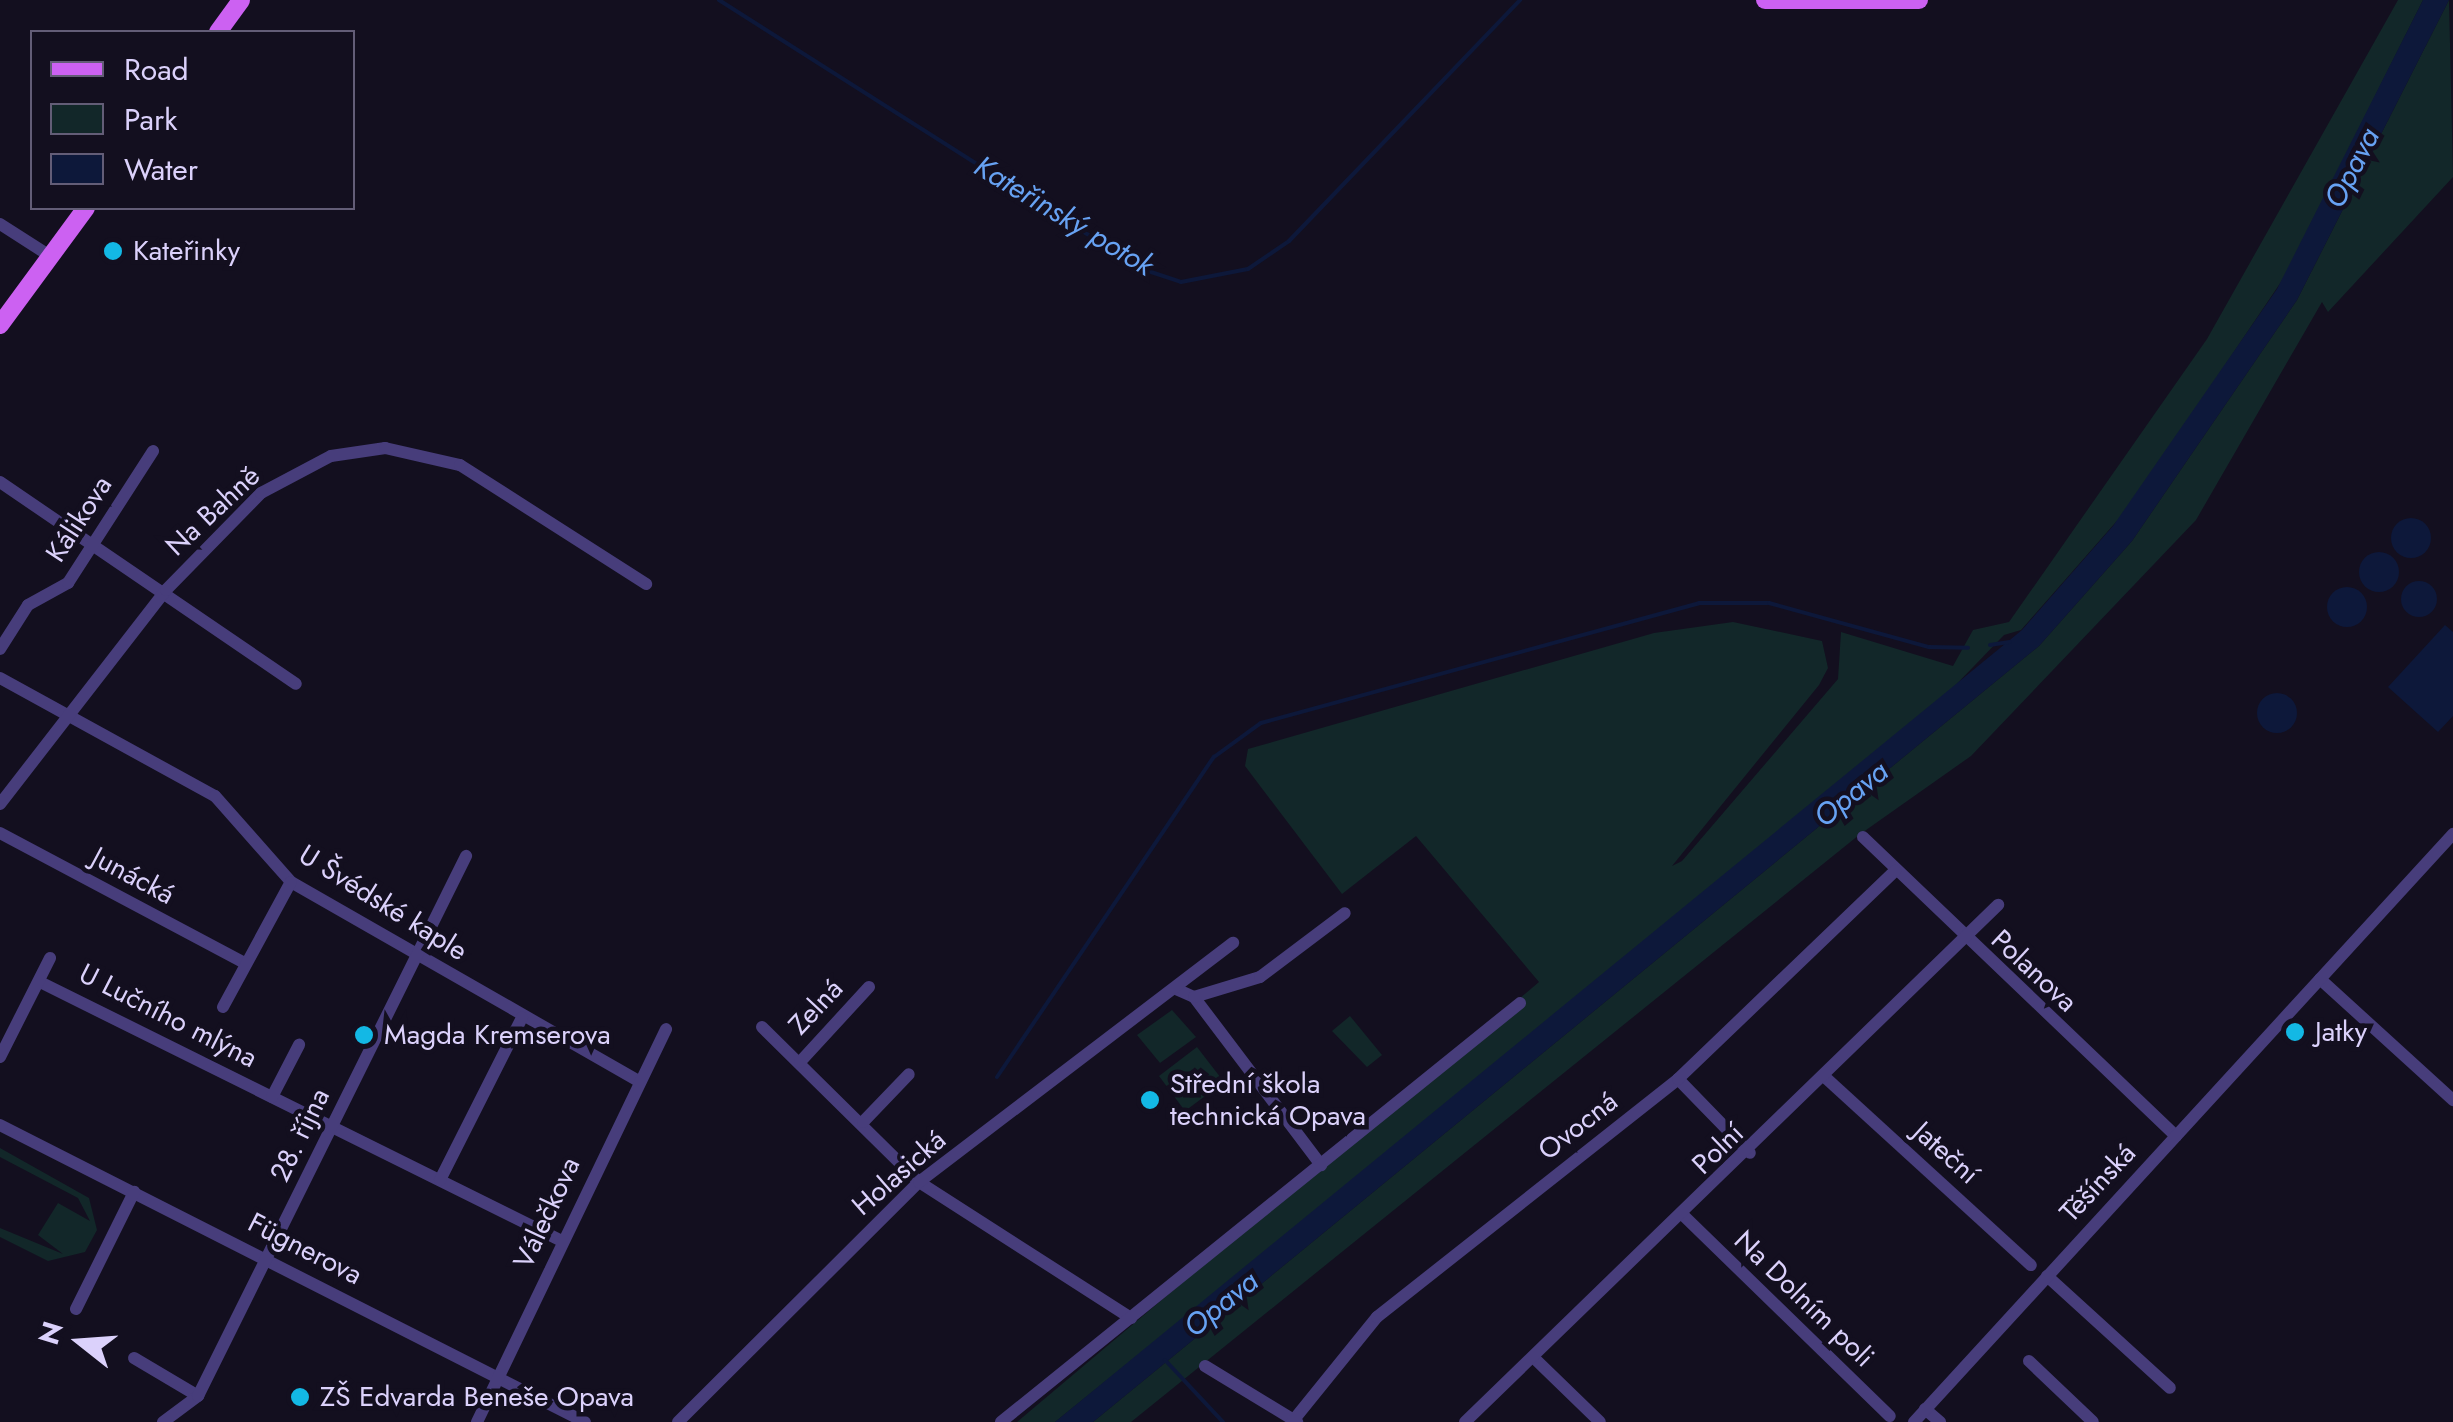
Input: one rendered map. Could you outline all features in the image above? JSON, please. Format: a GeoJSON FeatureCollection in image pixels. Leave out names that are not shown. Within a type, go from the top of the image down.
{"type":"FeatureCollection","features":[{"type":"Feature","properties":{"kind":"main road"},"geometry":{"type":"LineString","coordinates":[[219,30],[241,0]]}},
{"type":"Feature","properties":{"kind":"main road"},"geometry":{"type":"LineString","coordinates":[[1764,0],[1919,0]]}},
{"type":"Feature","properties":{"kind":"main road"},"geometry":{"type":"LineString","coordinates":[[0,325],[84,210]]}},
{"type":"Feature","properties":{"kind":"street"},"geometry":{"type":"LineString","coordinates":[[0,224],[50,256]]}},
{"type":"Feature","properties":{"kind":"street","name":"Na Bahně"},"geometry":{"type":"LineString","coordinates":[[0,804],[166,590],[261,493],[330,456],[385,448],[460,465],[646,584]]}},
{"type":"Feature","properties":{"kind":"street","name":"Kálikova"},"geometry":{"type":"LineString","coordinates":[[0,650],[28,605],[68,583],[154,450]]}},
{"type":"Feature","properties":{"kind":"street"},"geometry":{"type":"LineString","coordinates":[[0,482],[166,590],[296,684]]}},
{"type":"Feature","properties":{"kind":"street","name":"U Švédské kaple"},"geometry":{"type":"LineString","coordinates":[[0,678],[216,796],[291,882],[522,1018],[638,1081]]}},
{"type":"Feature","properties":{"kind":"street","name":"Junácká"},"geometry":{"type":"LineString","coordinates":[[0,833],[244,962]]}},
{"type":"Feature","properties":{"kind":"street","name":"Těšínská"},"geometry":{"type":"LineString","coordinates":[[1914,1422],[2453,834]]}},
{"type":"Feature","properties":{"kind":"street","name":"Polanova"},"geometry":{"type":"LineString","coordinates":[[1863,837],[1965,942],[2176,1136]]}},
{"type":"Feature","properties":{"kind":"street","name":"28. října"},"geometry":{"type":"LineString","coordinates":[[163,1422],[198,1396],[466,856]]}},
{"type":"Feature","properties":{"kind":"street","name":"Ovocná"},"geometry":{"type":"LineString","coordinates":[[1294,1421],[1377,1317],[1678,1078],[1896,871]]}},
{"type":"Feature","properties":{"kind":"street"},"geometry":{"type":"LineString","coordinates":[[223,1007],[244,962],[291,882]]}},
{"type":"Feature","properties":{"kind":"street","name":"Polní"},"geometry":{"type":"LineString","coordinates":[[1465,1422],[1750,1153],[1998,905]]}},
{"type":"Feature","properties":{"kind":"street"},"geometry":{"type":"LineString","coordinates":[[1194,997],[1260,977],[1345,913]]}},
{"type":"Feature","properties":{"kind":"street","name":"Holasická"},"geometry":{"type":"LineString","coordinates":[[678,1422],[920,1182],[1233,943]]}},
{"type":"Feature","properties":{"kind":"street","name":"U Lučního mlýna"},"geometry":{"type":"LineString","coordinates":[[0,1057],[50,958]]}},
{"type":"Feature","properties":{"kind":"street"},"geometry":{"type":"LineString","coordinates":[[2320,980],[2453,1100]]}},
{"type":"Feature","properties":{"kind":"street","name":"U Lučního mlýna"},"geometry":{"type":"LineString","coordinates":[[40,982],[560,1240]]}},
{"type":"Feature","properties":{"kind":"street","name":"Zelná"},"geometry":{"type":"LineString","coordinates":[[800,1062],[869,988]]}},
{"type":"Feature","properties":{"kind":"street"},"geometry":{"type":"LineString","coordinates":[[1176,989],[1194,997],[1321,1165]]}},
{"type":"Feature","properties":{"kind":"street"},"geometry":{"type":"LineString","coordinates":[[1001,1422],[1520,1002]]}},
{"type":"Feature","properties":{"kind":"street"},"geometry":{"type":"LineString","coordinates":[[440,1180],[522,1018]]}},
{"type":"Feature","properties":{"kind":"street","name":"Zelná"},"geometry":{"type":"LineString","coordinates":[[762,1027],[920,1182],[1131,1318]]}},
{"type":"Feature","properties":{"kind":"street","name":"Válečkova"},"geometry":{"type":"LineString","coordinates":[[477,1422],[560,1240],[666,1028]]}},
{"type":"Feature","properties":{"kind":"street","name":"U Lučního mlýna"},"geometry":{"type":"LineString","coordinates":[[272,1097],[299,1046]]}},
{"type":"Feature","properties":{"kind":"street"},"geometry":{"type":"LineString","coordinates":[[863,1122],[909,1074]]}},
{"type":"Feature","properties":{"kind":"street"},"geometry":{"type":"LineString","coordinates":[[1678,1078],[1750,1153]]}},
{"type":"Feature","properties":{"kind":"street","name":"Jateční"},"geometry":{"type":"LineString","coordinates":[[1827,1078],[2031,1265]]}},
{"type":"Feature","properties":{"kind":"street","name":"Fügnerova"},"geometry":{"type":"LineString","coordinates":[[0,1126],[268,1258],[585,1422]]}},
{"type":"Feature","properties":{"kind":"street"},"geometry":{"type":"LineString","coordinates":[[76,1309],[134,1192]]}},
{"type":"Feature","properties":{"kind":"street","name":"Na Dolním poli"},"geometry":{"type":"LineString","coordinates":[[1684,1216],[1890,1416]]}},
{"type":"Feature","properties":{"kind":"street"},"geometry":{"type":"LineString","coordinates":[[2047,1276],[2170,1388]]}},
{"type":"Feature","properties":{"kind":"street"},"geometry":{"type":"LineString","coordinates":[[1533,1357],[1600,1422]]}},
{"type":"Feature","properties":{"kind":"street"},"geometry":{"type":"LineString","coordinates":[[134,1358],[198,1396]]}},
{"type":"Feature","properties":{"kind":"street"},"geometry":{"type":"LineString","coordinates":[[2028,1361],[2093,1422]]}},
{"type":"Feature","properties":{"kind":"street"},"geometry":{"type":"LineString","coordinates":[[1204,1366],[1294,1421]]}},
{"type":"Feature","properties":{"kind":"street"},"geometry":{"type":"LineString","coordinates":[[1926,1409],[1940,1422]]}},
{"type":"Feature","properties":{"kind":"green space"},"geometry":{"type":"Polygon","coordinates":[[[2398,0],[2423,0],[2285,276],[2130,506],[2021,630],[2004,635],[1919,723],[1055,1422],[1017,1422],[1539,982],[1416,836],[1342,894],[1245,766],[1248,749],[1654,633],[1733,622],[1822,641],[1828,668],[1819,685],[1672,866],[1682,861],[1838,679],[1841,632],[1953,666],[1973,630],[2009,622],[2207,339],[2398,0]]]}},
{"type":"Feature","properties":{"kind":"green space"},"geometry":{"type":"Polygon","coordinates":[[[2449,0],[2453,177],[2328,312],[2322,302],[2196,520],[1971,756],[1859,835],[1131,1422],[1093,1422],[2039,646],[2132,541],[2297,300],[2449,0]]]}},
{"type":"Feature","properties":{"kind":"green space"},"geometry":{"type":"Polygon","coordinates":[[[1172,1010],[1196,1037],[1160,1063],[1137,1035],[1172,1010]]]}},
{"type":"Feature","properties":{"kind":"green space"},"geometry":{"type":"Polygon","coordinates":[[[1350,1016],[1382,1055],[1367,1067],[1332,1031],[1350,1016]]]}},
{"type":"Feature","properties":{"kind":"green space"},"geometry":{"type":"Polygon","coordinates":[[[1197,1047],[1224,1082],[1185,1111],[1159,1076],[1197,1047]]]}},
{"type":"Feature","properties":{"kind":"green space"},"geometry":{"type":"Polygon","coordinates":[[[0,1148],[89,1198],[97,1230],[85,1252],[48,1261],[0,1237],[0,1228],[63,1254],[38,1235],[58,1203],[90,1221],[78,1198],[0,1157],[0,1148]]]}},
{"type":"Feature","properties":{"kind":"water","name":"Opava"},"geometry":{"type":"Polygon","coordinates":[[[2423,0],[2449,0],[2297,300],[2132,541],[2039,646],[1093,1422],[1055,1422],[2022,630],[2113,526],[2277,289],[2423,0]]]}},
{"type":"Feature","properties":{"kind":"water"},"geometry":{"type":"Polygon","coordinates":[[[2411,518],[2425,524],[2431,538],[2425,552],[2411,558],[2397,552],[2391,538],[2397,524],[2411,518]]]}},
{"type":"Feature","properties":{"kind":"water"},"geometry":{"type":"Polygon","coordinates":[[[2379,552],[2393,558],[2399,572],[2393,586],[2379,592],[2365,586],[2359,572],[2365,558],[2379,552]]]}},
{"type":"Feature","properties":{"kind":"water"},"geometry":{"type":"Polygon","coordinates":[[[2419,581],[2432,586],[2437,599],[2432,612],[2419,617],[2406,612],[2401,599],[2406,586],[2419,581]]]}},
{"type":"Feature","properties":{"kind":"water"},"geometry":{"type":"Polygon","coordinates":[[[2347,587],[2361,593],[2367,607],[2361,621],[2347,627],[2333,621],[2327,607],[2333,593],[2347,587]]]}},
{"type":"Feature","properties":{"kind":"water"},"geometry":{"type":"Polygon","coordinates":[[[2445,625],[2453,632],[2453,716],[2438,732],[2388,687],[2445,625]]]}},
{"type":"Feature","properties":{"kind":"water"},"geometry":{"type":"Polygon","coordinates":[[[2277,693],[2291,699],[2297,713],[2291,727],[2277,733],[2263,727],[2257,713],[2263,699],[2277,693]]]}},
{"type":"Feature","properties":{"kind":"waterway","name":"Kateřinský potok"},"geometry":{"type":"LineString","coordinates":[[719,0],[1142,269],[1181,282],[1248,269],[1289,241],[1520,0]]}},
{"type":"Feature","properties":{"kind":"waterway"},"geometry":{"type":"LineString","coordinates":[[997,1077],[1214,757],[1261,723],[1699,603],[1769,603],[1929,647],[1968,648]]}},
{"type":"Feature","properties":{"kind":"waterway"},"geometry":{"type":"LineString","coordinates":[[1990,645],[2010,642]]}},
{"type":"Feature","properties":{"kind":"waterway"},"geometry":{"type":"LineString","coordinates":[[1165,1360],[1223,1422]]}},
{"type":"Feature","properties":{"kind":"place","name":"Kateřinky"},"geometry":{"type":"Point","coordinates":[113,251]}},
{"type":"Feature","properties":{"kind":"place","name":"Jatky"},"geometry":{"type":"Point","coordinates":[2295,1032]}},
{"type":"Feature","properties":{"kind":"place","name":"Magda Kremserova"},"geometry":{"type":"Point","coordinates":[364,1035]}},
{"type":"Feature","properties":{"kind":"place","name":"Střední škola technická Opava"},"geometry":{"type":"Point","coordinates":[1150,1100]}},
{"type":"Feature","properties":{"kind":"place","name":"ZŠ Edvarda Beneše Opava"},"geometry":{"type":"Point","coordinates":[300,1397]}}]}
